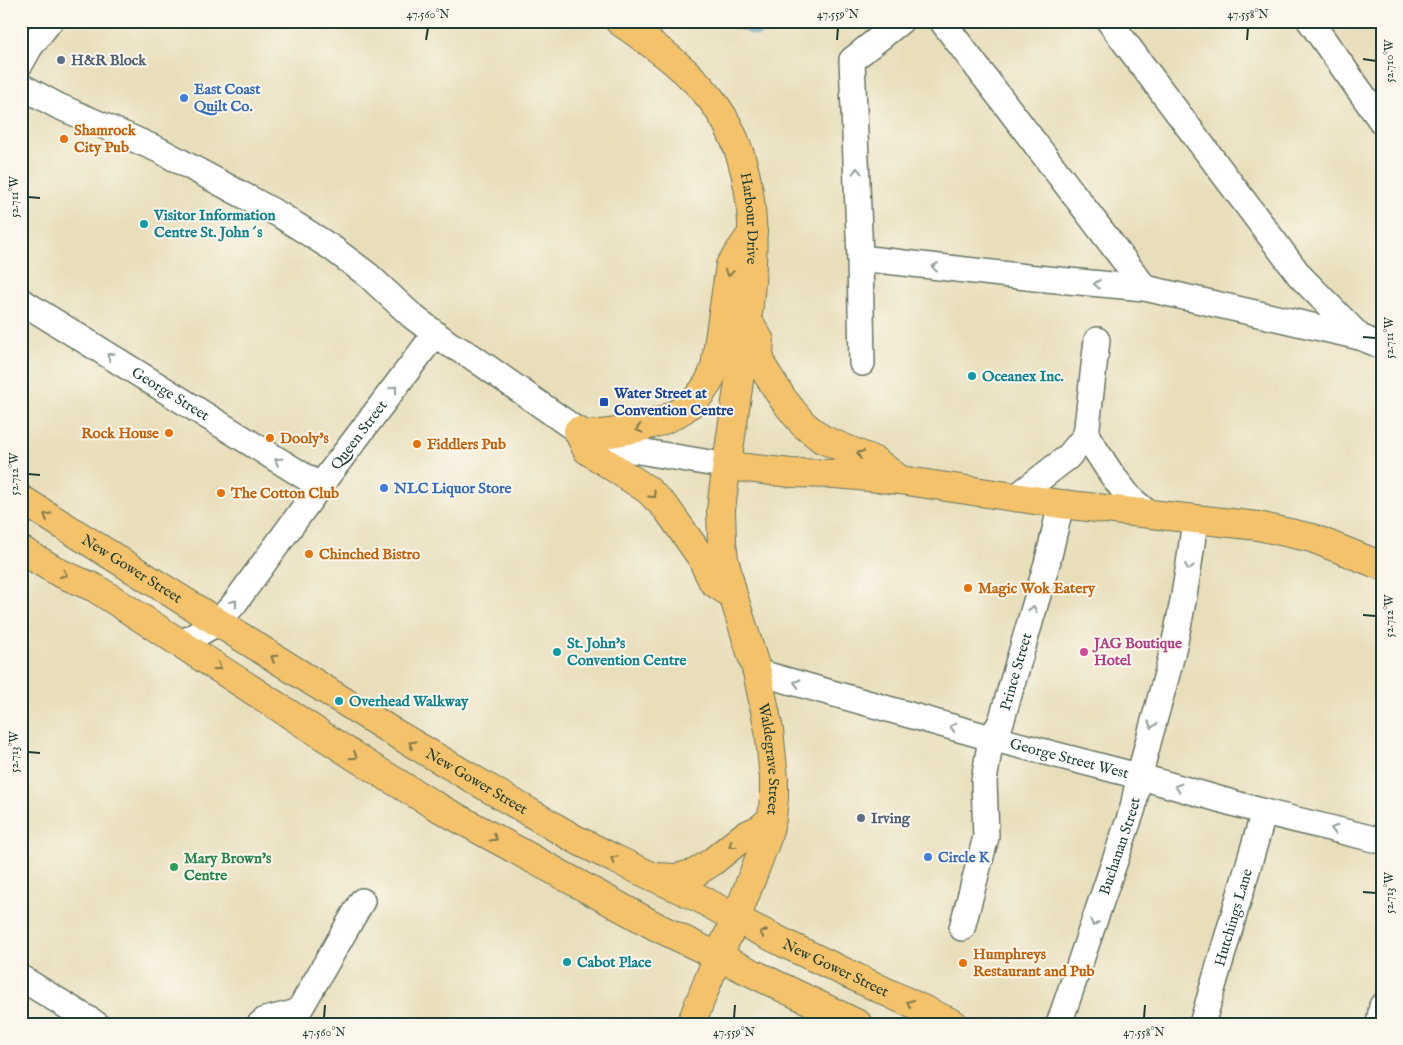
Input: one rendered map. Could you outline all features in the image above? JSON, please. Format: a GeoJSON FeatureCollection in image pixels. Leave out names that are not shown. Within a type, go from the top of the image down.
{"type":"FeatureCollection","features":[{"type":"Feature","properties":{"kind":"main road","name":"Harbour Drive"},"geometry":{"type":"LineString","coordinates":[[620,21],[668,57],[694,80],[714,104],[730,129],[741,156],[750,196],[753,232],[752,277],[722,510],[722,542],[733,595]]}},
{"type":"Feature","properties":{"kind":"main road"},"geometry":{"type":"LineString","coordinates":[[733,595],[714,582],[701,557],[667,509],[648,490],[588,450],[583,433],[621,432],[644,428],[662,421],[687,406],[704,390],[712,378],[715,366],[730,264],[753,232]]}},
{"type":"Feature","properties":{"kind":"main road"},"geometry":{"type":"LineString","coordinates":[[748,319],[760,341],[759,353],[762,366],[791,411],[803,424],[822,439],[875,460],[900,480]]}},
{"type":"Feature","properties":{"kind":"main road"},"geometry":{"type":"LineString","coordinates":[[728,466],[791,473],[836,474],[900,480],[1061,504],[1258,526],[1312,538],[1382,566]]}},
{"type":"Feature","properties":{"kind":"main road","name":"New Gower Street"},"geometry":{"type":"LineString","coordinates":[[21,499],[379,724],[575,838],[703,900],[736,919],[954,1024]]}},
{"type":"Feature","properties":{"kind":"main road"},"geometry":{"type":"LineString","coordinates":[[21,550],[60,573],[95,588],[368,765],[434,805],[657,927],[858,1024]]}},
{"type":"Feature","properties":{"kind":"main road","name":"Waldegrave Street"},"geometry":{"type":"LineString","coordinates":[[690,1024],[718,956],[736,919],[767,838],[772,818],[774,798],[769,730],[756,672],[733,595]]}},
{"type":"Feature","properties":{"kind":"main road"},"geometry":{"type":"LineString","coordinates":[[653,877],[676,878],[695,873],[744,836],[760,828],[772,818]]}},
{"type":"Feature","properties":{"kind":"street"},"geometry":{"type":"LineString","coordinates":[[21,63],[30,47],[50,21]]}},
{"type":"Feature","properties":{"kind":"street"},"geometry":{"type":"LineString","coordinates":[[862,363],[852,60],[901,21]]}},
{"type":"Feature","properties":{"kind":"street"},"geometry":{"type":"LineString","coordinates":[[942,21],[1145,288]]}},
{"type":"Feature","properties":{"kind":"street"},"geometry":{"type":"LineString","coordinates":[[1109,21],[1300,276],[1371,341]]}},
{"type":"Feature","properties":{"kind":"street"},"geometry":{"type":"LineString","coordinates":[[1310,21],[1382,122]]}},
{"type":"Feature","properties":{"kind":"street"},"geometry":{"type":"LineString","coordinates":[[21,86],[58,106],[159,150],[280,215],[332,248],[368,275],[412,316],[435,334],[472,356],[583,433],[633,450],[728,466]]}},
{"type":"Feature","properties":{"kind":"street"},"geometry":{"type":"LineString","coordinates":[[860,258],[1145,288],[1371,341]]}},
{"type":"Feature","properties":{"kind":"street","name":"George Street"},"geometry":{"type":"LineString","coordinates":[[21,301],[320,486]]}},
{"type":"Feature","properties":{"kind":"street","name":"Queen Street"},"geometry":{"type":"LineString","coordinates":[[182,644],[218,623],[234,604],[435,334]]}},
{"type":"Feature","properties":{"kind":"street"},"geometry":{"type":"LineString","coordinates":[[1016,497],[1068,457],[1086,435],[1097,340]]}},
{"type":"Feature","properties":{"kind":"street"},"geometry":{"type":"LineString","coordinates":[[1086,435],[1112,475],[1130,498],[1149,514]]}},
{"type":"Feature","properties":{"kind":"street","name":"Prince Street"},"geometry":{"type":"LineString","coordinates":[[962,928],[986,837],[984,781],[991,738],[1001,722],[1048,560],[1061,504]]}},
{"type":"Feature","properties":{"kind":"street","name":"Buchanan Street"},"geometry":{"type":"LineString","coordinates":[[1059,1024],[1133,808],[1138,776],[1168,669],[1183,603],[1190,566],[1195,519]]}},
{"type":"Feature","properties":{"kind":"street","name":"George Street West"},"geometry":{"type":"LineString","coordinates":[[756,672],[1264,812],[1382,841]]}},
{"type":"Feature","properties":{"kind":"street","name":"Hutchings Lane"},"geometry":{"type":"LineString","coordinates":[[1202,1024],[1264,812]]}},
{"type":"Feature","properties":{"kind":"street"},"geometry":{"type":"LineString","coordinates":[[260,1024],[265,1020],[298,1012],[362,901]]}},
{"type":"Feature","properties":{"kind":"street"},"geometry":{"type":"LineString","coordinates":[[21,978],[96,1024]]}},
{"type":"Feature","properties":{"kind":"street"},"geometry":{"type":"LineString","coordinates":[[1379,1024],[1382,1006]]}},
{"type":"Feature","properties":{"kind":"water"},"geometry":{"type":"Polygon","coordinates":[[[715,21],[779,21],[758,36],[715,21]]]}},
{"type":"Feature","properties":{"kind":"place","name":"H&R Block"},"geometry":{"type":"Point","coordinates":[61,60]}},
{"type":"Feature","properties":{"kind":"place","name":"East Coast Quilt Co."},"geometry":{"type":"Point","coordinates":[184,98]}},
{"type":"Feature","properties":{"kind":"place","name":"Shamrock City Pub"},"geometry":{"type":"Point","coordinates":[64,139]}},
{"type":"Feature","properties":{"kind":"place","name":"Visitor Information Centre St. John´s"},"geometry":{"type":"Point","coordinates":[144,224]}},
{"type":"Feature","properties":{"kind":"place","name":"Oceanex Inc."},"geometry":{"type":"Point","coordinates":[972,376]}},
{"type":"Feature","properties":{"kind":"place","name":"Water Street at Convention Centre"},"geometry":{"type":"Point","coordinates":[604,402]}},
{"type":"Feature","properties":{"kind":"place","name":"Rock House"},"geometry":{"type":"Point","coordinates":[169,433]}},
{"type":"Feature","properties":{"kind":"place","name":"Dooly's"},"geometry":{"type":"Point","coordinates":[270,438]}},
{"type":"Feature","properties":{"kind":"place","name":"Fiddlers Pub"},"geometry":{"type":"Point","coordinates":[417,444]}},
{"type":"Feature","properties":{"kind":"place","name":"NLC Liquor Store"},"geometry":{"type":"Point","coordinates":[384,488]}},
{"type":"Feature","properties":{"kind":"place","name":"The Cotton Club"},"geometry":{"type":"Point","coordinates":[221,493]}},
{"type":"Feature","properties":{"kind":"place","name":"Chinched Bistro"},"geometry":{"type":"Point","coordinates":[309,554]}},
{"type":"Feature","properties":{"kind":"place","name":"Magic Wok Eatery"},"geometry":{"type":"Point","coordinates":[968,588]}},
{"type":"Feature","properties":{"kind":"place","name":"St. John's Convention Centre"},"geometry":{"type":"Point","coordinates":[557,652]}},
{"type":"Feature","properties":{"kind":"place","name":"JAG Boutique Hotel"},"geometry":{"type":"Point","coordinates":[1084,652]}},
{"type":"Feature","properties":{"kind":"place","name":"Overhead Walkway"},"geometry":{"type":"Point","coordinates":[339,701]}},
{"type":"Feature","properties":{"kind":"place","name":"Irving"},"geometry":{"type":"Point","coordinates":[861,818]}},
{"type":"Feature","properties":{"kind":"place","name":"Circle K"},"geometry":{"type":"Point","coordinates":[928,857]}},
{"type":"Feature","properties":{"kind":"place","name":"Mary Brown's Centre"},"geometry":{"type":"Point","coordinates":[174,867]}},
{"type":"Feature","properties":{"kind":"place","name":"Cabot Place"},"geometry":{"type":"Point","coordinates":[567,962]}},
{"type":"Feature","properties":{"kind":"place","name":"Humphreys Restaurant and Pub"},"geometry":{"type":"Point","coordinates":[963,963]}}]}
